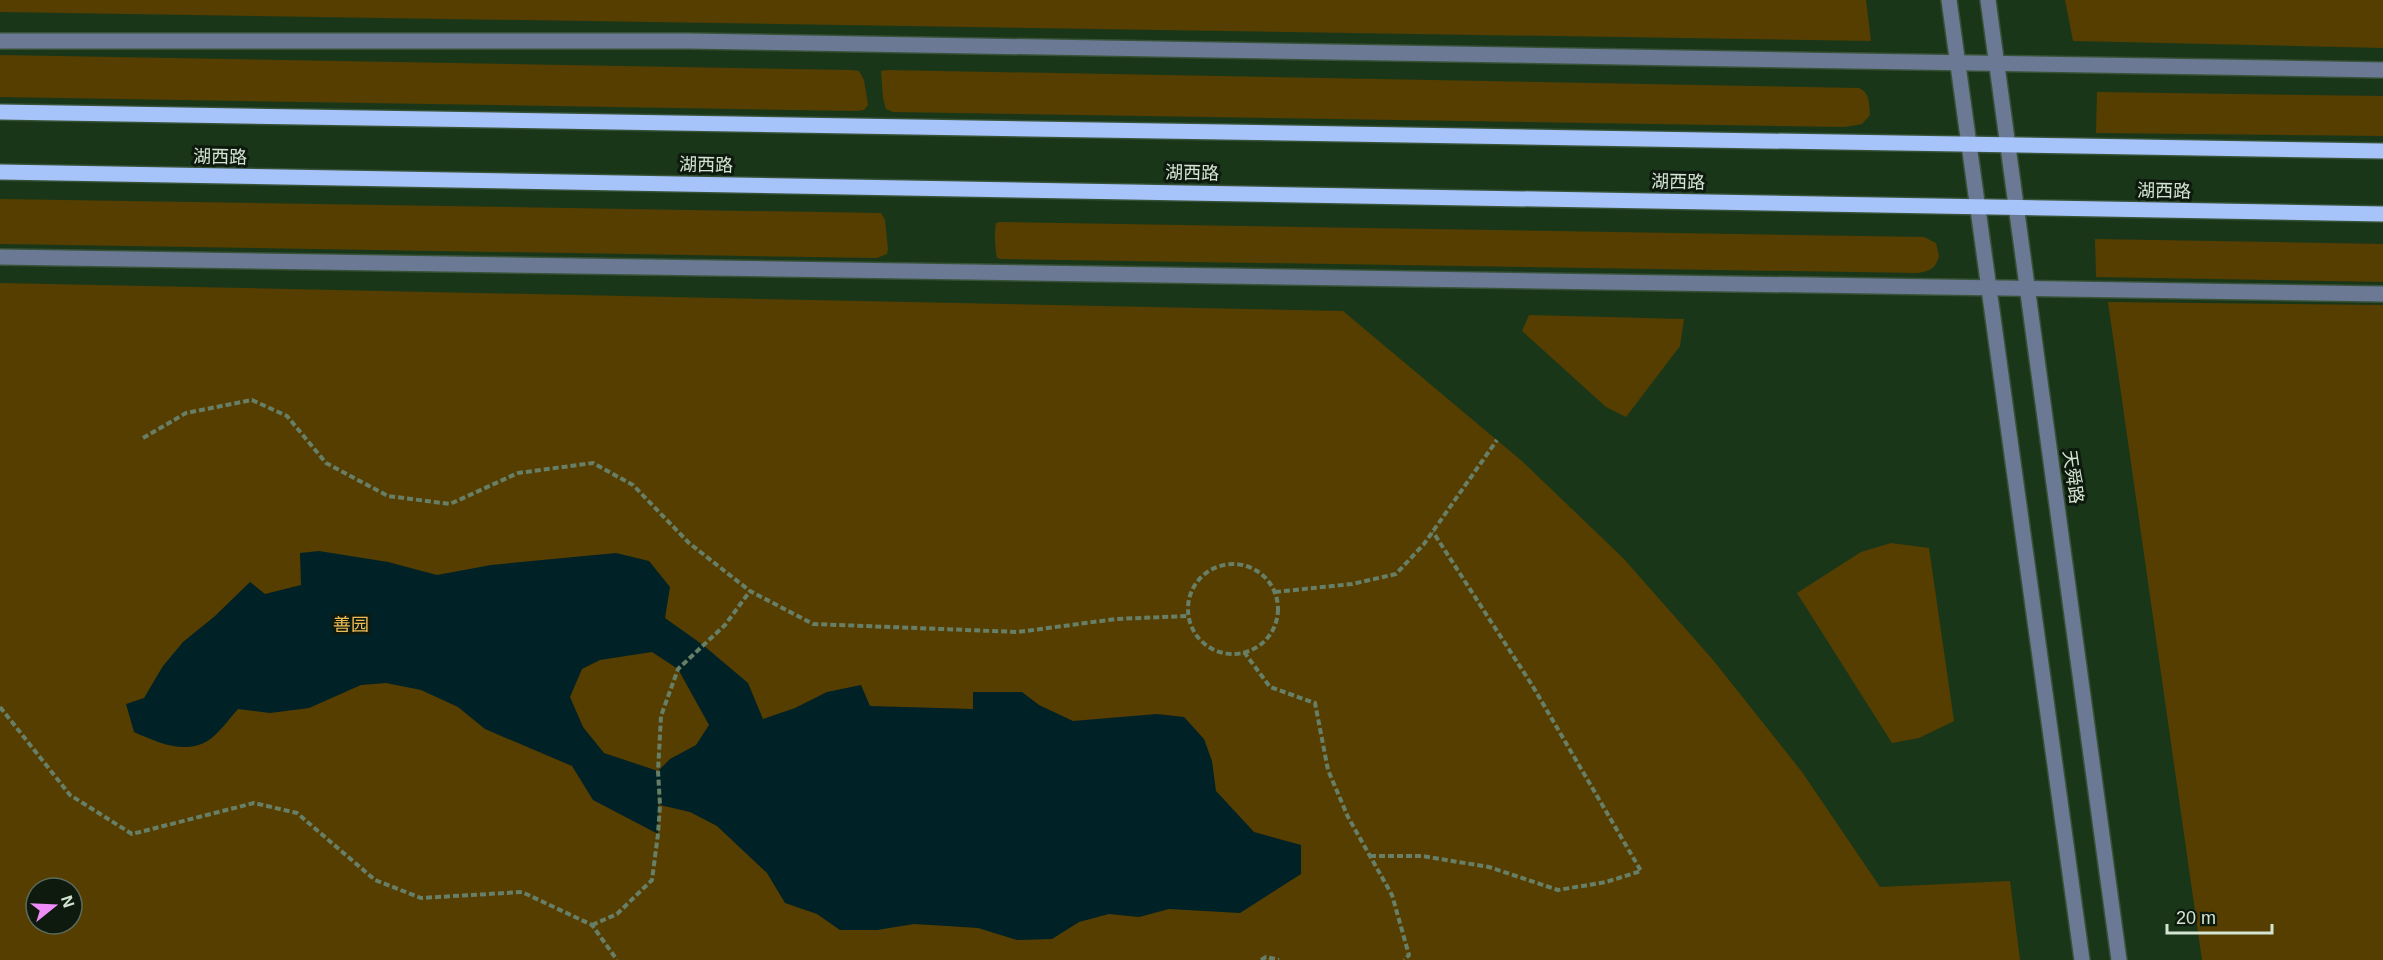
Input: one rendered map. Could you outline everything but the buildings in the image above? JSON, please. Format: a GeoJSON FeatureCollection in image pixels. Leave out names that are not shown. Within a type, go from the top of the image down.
{"type":"FeatureCollection","features":[{"type":"Feature","properties":{"kind":"main road"},"geometry":{"type":"LineString","coordinates":[[2,111],[2383,151]]}},
{"type":"Feature","properties":{"kind":"main road","name":"湖西路"},"geometry":{"type":"LineString","coordinates":[[3,173],[2383,214]]}},
{"type":"Feature","properties":{"kind":"street"},"geometry":{"type":"LineString","coordinates":[[1949,0],[2082,960]]}},
{"type":"Feature","properties":{"kind":"street","name":"天舜路"},"geometry":{"type":"LineString","coordinates":[[1988,0],[2119,960]]}},
{"type":"Feature","properties":{"kind":"street"},"geometry":{"type":"LineString","coordinates":[[0,41],[689,41],[2383,70]]}},
{"type":"Feature","properties":{"kind":"street"},"geometry":{"type":"LineString","coordinates":[[0,257],[2383,294]]}},
{"type":"Feature","properties":{"kind":"path"},"geometry":{"type":"LineString","coordinates":[[143,438],[186,413],[252,400],[287,416],[326,463],[388,496],[450,504],[518,473],[593,463],[633,485],[689,543],[750,591],[813,624],[1018,632],[1116,619],[1188,616]]}},
{"type":"Feature","properties":{"kind":"path"},"geometry":{"type":"LineString","coordinates":[[1275,591],[1352,584],[1396,574],[1433,532],[1497,440]]}},
{"type":"Feature","properties":{"kind":"path"},"geometry":{"type":"LineString","coordinates":[[1370,856],[1422,856],[1489,867],[1558,890],[1606,882],[1641,871],[1532,685],[1433,532]]}},
{"type":"Feature","properties":{"kind":"path"},"geometry":{"type":"LineString","coordinates":[[1228,564],[1249,567],[1267,579],[1275,591],[1278,607],[1276,621],[1269,635],[1258,646],[1244,652],[1230,654],[1215,650],[1202,641],[1193,629],[1188,616],[1188,601],[1193,587],[1214,567],[1228,564]]}},
{"type":"Feature","properties":{"kind":"path"},"geometry":{"type":"LineString","coordinates":[[592,925],[617,914],[652,880],[659,825],[658,771],[661,716],[678,669],[725,625],[750,591]]}},
{"type":"Feature","properties":{"kind":"path"},"geometry":{"type":"LineString","coordinates":[[1244,652],[1270,687],[1315,703],[1328,770],[1348,817],[1392,895],[1409,955],[1404,960]]}},
{"type":"Feature","properties":{"kind":"path"},"geometry":{"type":"LineString","coordinates":[[0,706],[70,795],[132,834],[254,803],[297,813],[375,880],[421,898],[522,892],[592,925],[617,960]]}},
{"type":"Feature","properties":{"kind":"path"},"geometry":{"type":"LineString","coordinates":[[1261,960],[1266,957],[1279,960]]}},
{"type":"Feature","properties":{"kind":"green space"},"geometry":{"type":"Polygon","coordinates":[[[0,0],[1866,0],[1871,41],[0,12],[0,0]]]}},
{"type":"Feature","properties":{"kind":"green space"},"geometry":{"type":"Polygon","coordinates":[[[2065,0],[2383,0],[2383,48],[2073,41],[2065,0]]]}},
{"type":"Feature","properties":{"kind":"green space"},"geometry":{"type":"Polygon","coordinates":[[[0,55],[851,70],[859,71],[864,80],[868,105],[864,110],[856,111],[0,97],[0,55]]]}},
{"type":"Feature","properties":{"kind":"green space"},"geometry":{"type":"Polygon","coordinates":[[[881,71],[1859,88],[1867,96],[1870,115],[1862,124],[1845,127],[893,112],[886,109],[883,98],[881,71]]]}},
{"type":"Feature","properties":{"kind":"green space"},"geometry":{"type":"Polygon","coordinates":[[[2097,92],[2383,96],[2383,136],[2096,133],[2097,92]]]}},
{"type":"Feature","properties":{"kind":"green space"},"geometry":{"type":"Polygon","coordinates":[[[0,199],[881,213],[885,220],[888,249],[887,254],[877,258],[0,244],[0,199]]]}},
{"type":"Feature","properties":{"kind":"green space"},"geometry":{"type":"Polygon","coordinates":[[[996,223],[1924,237],[1936,243],[1939,256],[1932,268],[1918,273],[1001,259],[997,258],[995,241],[996,223]]]}},
{"type":"Feature","properties":{"kind":"green space"},"geometry":{"type":"Polygon","coordinates":[[[2095,239],[2383,244],[2383,282],[2096,277],[2095,239]]]}},
{"type":"Feature","properties":{"kind":"green space","name":"善园"},"geometry":{"type":"Polygon","coordinates":[[[0,283],[1343,311],[1523,462],[1624,559],[1713,660],[1802,772],[1880,887],[2010,881],[2020,960],[0,960],[0,283]]]}},
{"type":"Feature","properties":{"kind":"green space"},"geometry":{"type":"Polygon","coordinates":[[[2108,302],[2383,305],[2383,960],[2202,960],[2108,302]]]}},
{"type":"Feature","properties":{"kind":"green space"},"geometry":{"type":"Polygon","coordinates":[[[1529,315],[1684,319],[1680,346],[1626,417],[1606,407],[1522,331],[1529,315]]]}},
{"type":"Feature","properties":{"kind":"green space"},"geometry":{"type":"Polygon","coordinates":[[[1891,543],[1929,548],[1954,721],[1919,738],[1892,743],[1797,593],[1861,552],[1891,543]]]}},
{"type":"Feature","properties":{"kind":"water"},"geometry":{"type":"Polygon","coordinates":[[[319,551],[388,562],[437,575],[491,565],[616,553],[649,561],[670,587],[665,618],[703,645],[748,683],[763,719],[795,708],[827,692],[861,685],[870,706],[973,709],[973,692],[1022,692],[1039,705],[1073,721],[1157,714],[1184,717],[1204,739],[1212,761],[1216,791],[1254,832],[1301,845],[1301,874],[1240,913],[1169,909],[1139,917],[1109,914],[1079,922],[1052,939],[1017,940],[978,928],[914,924],[877,930],[840,930],[817,914],[785,903],[767,873],[717,826],[690,812],[660,805],[659,788],[658,834],[593,800],[572,766],[485,729],[458,707],[421,690],[386,683],[361,685],[309,708],[270,713],[238,709],[213,737],[194,746],[164,744],[134,732],[126,704],[144,698],[163,666],[183,642],[215,616],[250,582],[265,594],[301,585],[300,553],[319,551]],[[652,652],[600,660],[582,669],[570,697],[583,727],[604,753],[658,771],[670,759],[696,745],[709,725],[678,669],[652,652]]]}}]}
